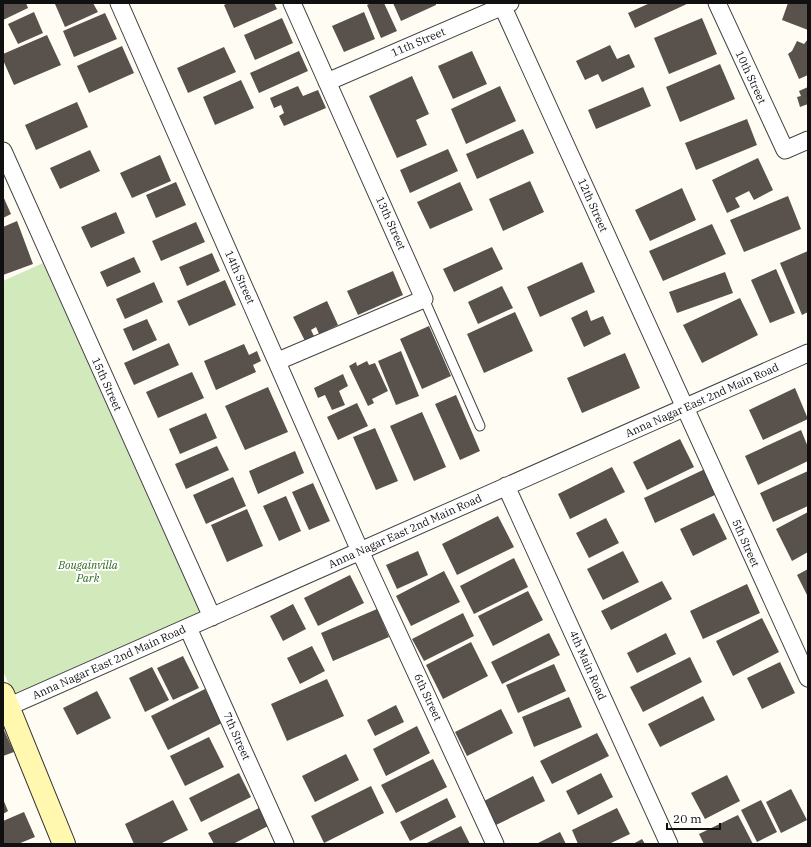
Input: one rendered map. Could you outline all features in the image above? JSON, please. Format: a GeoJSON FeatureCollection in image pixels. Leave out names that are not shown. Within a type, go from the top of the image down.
{"type":"FeatureCollection","features":[{"type":"Feature","properties":{"kind":"street","name":"14th Street"},"geometry":{"type":"LineString","coordinates":[[119,3],[360,551]]}},
{"type":"Feature","properties":{"kind":"street","name":"13th Street"},"geometry":{"type":"LineString","coordinates":[[292,3],[424,299]]}},
{"type":"Feature","properties":{"kind":"street","name":"10th Street"},"geometry":{"type":"LineString","coordinates":[[717,3],[785,150],[808,140]]}},
{"type":"Feature","properties":{"kind":"street","name":"11th Street"},"geometry":{"type":"LineString","coordinates":[[327,82],[504,4]]}},
{"type":"Feature","properties":{"kind":"street","name":"12th Street"},"geometry":{"type":"LineString","coordinates":[[504,4],[685,408]]}},
{"type":"Feature","properties":{"kind":"street","name":"15th Street"},"geometry":{"type":"LineString","coordinates":[[3,151],[212,617]]}},
{"type":"Feature","properties":{"kind":"street"},"geometry":{"type":"LineString","coordinates":[[278,362],[424,299]]}},
{"type":"Feature","properties":{"kind":"street","name":"Anna Nagar East 2nd Main Road"},"geometry":{"type":"LineString","coordinates":[[5,703],[188,628],[808,353]]}},
{"type":"Feature","properties":{"kind":"street","name":"5th Street"},"geometry":{"type":"LineString","coordinates":[[685,408],[808,678]]}},
{"type":"Feature","properties":{"kind":"street","name":"4th Main Road"},"geometry":{"type":"LineString","coordinates":[[506,486],[669,844]]}},
{"type":"Feature","properties":{"kind":"street","name":"6th Street"},"geometry":{"type":"LineString","coordinates":[[360,551],[495,844]]}},
{"type":"Feature","properties":{"kind":"street","name":"7th Street"},"geometry":{"type":"LineString","coordinates":[[188,628],[285,844]]}},
{"type":"Feature","properties":{"kind":"street"},"geometry":{"type":"LineString","coordinates":[[5,703],[64,844]]}},
{"type":"Feature","properties":{"kind":"lane"},"geometry":{"type":"LineString","coordinates":[[424,299],[480,426]]}},
{"type":"Feature","properties":{"kind":"green space","name":"Bougainvilla Park"},"geometry":{"type":"Polygon","coordinates":[[[43,263],[201,615],[14,696],[3,671],[3,281],[43,263]]]}},
{"type":"Feature","properties":{"kind":"building"},"geometry":{"type":"Polygon","coordinates":[[[3,3],[26,3],[28,8],[3,20],[3,3]]]}},
{"type":"Feature","properties":{"kind":"building"},"geometry":{"type":"Polygon","coordinates":[[[93,3],[98,12],[65,27],[55,4],[93,3]]]}},
{"type":"Feature","properties":{"kind":"building"},"geometry":{"type":"Polygon","coordinates":[[[228,3],[274,3],[277,9],[234,28],[224,5],[228,3]]]}},
{"type":"Feature","properties":{"kind":"building"},"geometry":{"type":"Polygon","coordinates":[[[371,3],[384,3],[397,31],[381,38],[367,5],[371,3]]]}},
{"type":"Feature","properties":{"kind":"building"},"geometry":{"type":"Polygon","coordinates":[[[393,3],[436,3],[436,5],[401,21],[393,3]]]}},
{"type":"Feature","properties":{"kind":"building"},"geometry":{"type":"Polygon","coordinates":[[[650,3],[689,3],[635,28],[628,13],[650,3]]]}},
{"type":"Feature","properties":{"kind":"building"},"geometry":{"type":"Polygon","coordinates":[[[788,3],[808,3],[808,30],[782,20],[788,3]]]}},
{"type":"Feature","properties":{"kind":"building"},"geometry":{"type":"Polygon","coordinates":[[[34,12],[43,33],[18,44],[8,24],[34,12]]]}},
{"type":"Feature","properties":{"kind":"building"},"geometry":{"type":"Polygon","coordinates":[[[364,12],[375,39],[344,52],[332,26],[364,12]]]}},
{"type":"Feature","properties":{"kind":"building"},"geometry":{"type":"Polygon","coordinates":[[[105,13],[117,39],[74,57],[63,31],[105,13]]]}},
{"type":"Feature","properties":{"kind":"building"},"geometry":{"type":"Polygon","coordinates":[[[282,18],[293,43],[255,60],[244,35],[282,18]]]}},
{"type":"Feature","properties":{"kind":"building"},"geometry":{"type":"Polygon","coordinates":[[[702,18],[717,54],[669,74],[654,38],[702,18]]]}},
{"type":"Feature","properties":{"kind":"building"},"geometry":{"type":"Polygon","coordinates":[[[47,35],[61,65],[14,85],[3,60],[3,54],[47,35]]]}},
{"type":"Feature","properties":{"kind":"building"},"geometry":{"type":"Polygon","coordinates":[[[808,39],[808,75],[799,79],[788,54],[792,51],[797,41],[804,44],[808,39]]]}},
{"type":"Feature","properties":{"kind":"building"},"geometry":{"type":"Polygon","coordinates":[[[610,45],[617,59],[629,54],[635,67],[602,82],[598,74],[585,80],[576,61],[610,45]]]}},
{"type":"Feature","properties":{"kind":"building"},"geometry":{"type":"Polygon","coordinates":[[[122,46],[134,73],[89,93],[77,66],[122,46]]]}},
{"type":"Feature","properties":{"kind":"building"},"geometry":{"type":"Polygon","coordinates":[[[224,47],[236,72],[188,93],[177,68],[224,47]]]}},
{"type":"Feature","properties":{"kind":"building"},"geometry":{"type":"Polygon","coordinates":[[[299,51],[308,71],[259,93],[250,73],[299,51]]]}},
{"type":"Feature","properties":{"kind":"building"},"geometry":{"type":"Polygon","coordinates":[[[472,51],[487,84],[453,99],[438,66],[472,51]]]}},
{"type":"Feature","properties":{"kind":"building"},"geometry":{"type":"Polygon","coordinates":[[[720,64],[735,99],[680,122],[666,87],[720,64]]]}},
{"type":"Feature","properties":{"kind":"building"},"geometry":{"type":"Polygon","coordinates":[[[412,76],[429,114],[416,120],[427,145],[397,158],[369,96],[412,76]]]}},
{"type":"Feature","properties":{"kind":"building"},"geometry":{"type":"Polygon","coordinates":[[[241,80],[254,108],[215,125],[203,97],[241,80]]]}},
{"type":"Feature","properties":{"kind":"building"},"geometry":{"type":"Polygon","coordinates":[[[298,86],[303,96],[318,90],[326,108],[284,126],[279,116],[284,113],[281,105],[274,108],[270,98],[298,86]]]}},
{"type":"Feature","properties":{"kind":"building"},"geometry":{"type":"Polygon","coordinates":[[[500,86],[516,121],[466,144],[451,109],[500,86]]]}},
{"type":"Feature","properties":{"kind":"building"},"geometry":{"type":"Polygon","coordinates":[[[643,87],[651,106],[596,129],[588,110],[643,87]]]}},
{"type":"Feature","properties":{"kind":"building"},"geometry":{"type":"Polygon","coordinates":[[[808,87],[808,104],[800,107],[797,97],[801,96],[799,91],[808,87]]]}},
{"type":"Feature","properties":{"kind":"building"},"geometry":{"type":"Polygon","coordinates":[[[77,102],[88,127],[36,150],[25,125],[77,102]]]}},
{"type":"Feature","properties":{"kind":"building"},"geometry":{"type":"Polygon","coordinates":[[[747,119],[757,145],[696,170],[685,143],[747,119]]]}},
{"type":"Feature","properties":{"kind":"building"},"geometry":{"type":"Polygon","coordinates":[[[523,129],[534,153],[477,179],[466,154],[523,129]]]}},
{"type":"Feature","properties":{"kind":"building"},"geometry":{"type":"Polygon","coordinates":[[[448,149],[458,171],[410,193],[400,170],[448,149]]]}},
{"type":"Feature","properties":{"kind":"building"},"geometry":{"type":"Polygon","coordinates":[[[90,150],[100,171],[60,189],[50,168],[90,150]]]}},
{"type":"Feature","properties":{"kind":"building"},"geometry":{"type":"Polygon","coordinates":[[[160,155],[171,181],[132,198],[120,173],[160,155]]]}},
{"type":"Feature","properties":{"kind":"building"},"geometry":{"type":"Polygon","coordinates":[[[758,158],[773,190],[754,200],[749,191],[735,198],[740,207],[727,213],[712,180],[758,158]]]}},
{"type":"Feature","properties":{"kind":"building"},"geometry":{"type":"Polygon","coordinates":[[[530,181],[544,212],[503,231],[489,199],[530,181]]]}},
{"type":"Feature","properties":{"kind":"building"},"geometry":{"type":"Polygon","coordinates":[[[176,182],[186,205],[156,218],[146,195],[176,182]]]}},
{"type":"Feature","properties":{"kind":"building"},"geometry":{"type":"Polygon","coordinates":[[[460,182],[473,210],[430,229],[417,202],[460,182]]]}},
{"type":"Feature","properties":{"kind":"building"},"geometry":{"type":"Polygon","coordinates":[[[682,188],[696,220],[650,241],[635,210],[682,188]]]}},
{"type":"Feature","properties":{"kind":"building"},"geometry":{"type":"Polygon","coordinates":[[[3,196],[11,214],[3,218],[3,196]]]}},
{"type":"Feature","properties":{"kind":"building"},"geometry":{"type":"Polygon","coordinates":[[[788,196],[801,229],[744,252],[730,220],[788,196]]]}},
{"type":"Feature","properties":{"kind":"building"},"geometry":{"type":"Polygon","coordinates":[[[116,212],[125,233],[91,248],[81,227],[116,212]]]}},
{"type":"Feature","properties":{"kind":"building"},"geometry":{"type":"Polygon","coordinates":[[[17,221],[33,264],[3,275],[3,227],[17,221]]]}},
{"type":"Feature","properties":{"kind":"building"},"geometry":{"type":"Polygon","coordinates":[[[196,222],[205,242],[161,261],[152,241],[196,222]]]}},
{"type":"Feature","properties":{"kind":"building"},"geometry":{"type":"Polygon","coordinates":[[[712,224],[726,254],[663,281],[649,251],[712,224]]]}},
{"type":"Feature","properties":{"kind":"building"},"geometry":{"type":"Polygon","coordinates":[[[492,247],[503,269],[454,292],[443,269],[492,247]]]}},
{"type":"Feature","properties":{"kind":"building"},"geometry":{"type":"Polygon","coordinates":[[[808,251],[808,312],[802,315],[780,263],[808,251]]]}},
{"type":"Feature","properties":{"kind":"building"},"geometry":{"type":"Polygon","coordinates":[[[212,253],[220,271],[187,286],[179,267],[212,253]]]}},
{"type":"Feature","properties":{"kind":"building"},"geometry":{"type":"Polygon","coordinates":[[[134,257],[141,272],[107,287],[100,272],[134,257]]]}},
{"type":"Feature","properties":{"kind":"building"},"geometry":{"type":"Polygon","coordinates":[[[582,262],[595,292],[540,317],[527,287],[582,262]]]}},
{"type":"Feature","properties":{"kind":"building"},"geometry":{"type":"Polygon","coordinates":[[[776,269],[795,313],[770,323],[751,280],[776,269]]]}},
{"type":"Feature","properties":{"kind":"building"},"geometry":{"type":"Polygon","coordinates":[[[393,271],[403,295],[358,315],[347,291],[393,271]]]}},
{"type":"Feature","properties":{"kind":"building"},"geometry":{"type":"Polygon","coordinates":[[[725,272],[733,293],[677,313],[669,292],[725,272]]]}},
{"type":"Feature","properties":{"kind":"building"},"geometry":{"type":"Polygon","coordinates":[[[225,280],[236,305],[189,326],[177,301],[225,280]]]}},
{"type":"Feature","properties":{"kind":"building"},"geometry":{"type":"Polygon","coordinates":[[[154,282],[163,302],[125,319],[116,299],[154,282]]]}},
{"type":"Feature","properties":{"kind":"building"},"geometry":{"type":"Polygon","coordinates":[[[502,286],[513,308],[478,324],[468,302],[502,286]]]}},
{"type":"Feature","properties":{"kind":"building"},"geometry":{"type":"Polygon","coordinates":[[[740,298],[758,335],[702,363],[683,325],[740,298]]]}},
{"type":"Feature","properties":{"kind":"building"},"geometry":{"type":"Polygon","coordinates":[[[327,301],[338,325],[319,334],[316,327],[311,330],[314,336],[305,341],[293,317],[327,301]]]}},
{"type":"Feature","properties":{"kind":"building"},"geometry":{"type":"Polygon","coordinates":[[[587,310],[591,321],[603,316],[611,334],[584,347],[571,318],[587,310]]]}},
{"type":"Feature","properties":{"kind":"building"},"geometry":{"type":"Polygon","coordinates":[[[515,312],[533,351],[484,373],[467,334],[515,312]]]}},
{"type":"Feature","properties":{"kind":"building"},"geometry":{"type":"Polygon","coordinates":[[[147,319],[157,340],[133,351],[123,329],[147,319]]]}},
{"type":"Feature","properties":{"kind":"building"},"geometry":{"type":"Polygon","coordinates":[[[429,326],[451,376],[422,389],[400,339],[429,326]]]}},
{"type":"Feature","properties":{"kind":"building"},"geometry":{"type":"Polygon","coordinates":[[[169,343],[179,365],[134,385],[124,363],[169,343]]]}},
{"type":"Feature","properties":{"kind":"building"},"geometry":{"type":"Polygon","coordinates":[[[244,344],[249,355],[257,351],[261,361],[253,365],[256,372],[216,390],[204,361],[244,344]]]}},
{"type":"Feature","properties":{"kind":"building"},"geometry":{"type":"Polygon","coordinates":[[[401,351],[419,396],[396,405],[378,361],[401,351]]]}},
{"type":"Feature","properties":{"kind":"building"},"geometry":{"type":"Polygon","coordinates":[[[625,353],[640,388],[582,413],[567,378],[625,353]]]}},
{"type":"Feature","properties":{"kind":"building"},"geometry":{"type":"Polygon","coordinates":[[[367,361],[369,365],[375,363],[388,391],[372,399],[374,403],[368,406],[349,366],[356,362],[357,366],[367,361]]]}},
{"type":"Feature","properties":{"kind":"building"},"geometry":{"type":"Polygon","coordinates":[[[192,372],[204,398],[158,418],[146,392],[192,372]]]}},
{"type":"Feature","properties":{"kind":"building"},"geometry":{"type":"Polygon","coordinates":[[[343,374],[348,386],[339,391],[345,405],[332,410],[325,395],[318,398],[314,388],[343,374]]]}},
{"type":"Feature","properties":{"kind":"building"},"geometry":{"type":"Polygon","coordinates":[[[268,387],[288,432],[245,450],[225,406],[268,387]]]}},
{"type":"Feature","properties":{"kind":"building"},"geometry":{"type":"Polygon","coordinates":[[[795,388],[808,419],[763,440],[749,410],[795,388]]]}},
{"type":"Feature","properties":{"kind":"building"},"geometry":{"type":"Polygon","coordinates":[[[456,395],[480,451],[460,460],[435,404],[456,395]]]}},
{"type":"Feature","properties":{"kind":"building"},"geometry":{"type":"Polygon","coordinates":[[[357,403],[368,426],[338,440],[327,417],[357,403]]]}},
{"type":"Feature","properties":{"kind":"building"},"geometry":{"type":"Polygon","coordinates":[[[422,412],[446,467],[414,481],[390,426],[422,412]]]}},
{"type":"Feature","properties":{"kind":"building"},"geometry":{"type":"Polygon","coordinates":[[[206,413],[217,438],[180,454],[169,429],[206,413]]]}},
{"type":"Feature","properties":{"kind":"building"},"geometry":{"type":"Polygon","coordinates":[[[375,428],[398,481],[376,490],[353,437],[375,428]]]}},
{"type":"Feature","properties":{"kind":"building"},"geometry":{"type":"Polygon","coordinates":[[[801,430],[808,447],[808,461],[758,485],[745,456],[801,430]]]}},
{"type":"Feature","properties":{"kind":"building"},"geometry":{"type":"Polygon","coordinates":[[[680,439],[694,467],[647,490],[633,462],[680,439]]]}},
{"type":"Feature","properties":{"kind":"building"},"geometry":{"type":"Polygon","coordinates":[[[217,446],[229,470],[186,489],[175,464],[217,446]]]}},
{"type":"Feature","properties":{"kind":"building"},"geometry":{"type":"Polygon","coordinates":[[[295,451],[304,473],[258,494],[249,471],[295,451]]]}},
{"type":"Feature","properties":{"kind":"building"},"geometry":{"type":"Polygon","coordinates":[[[612,467],[625,492],[570,519],[558,494],[612,467]]]}},
{"type":"Feature","properties":{"kind":"building"},"geometry":{"type":"Polygon","coordinates":[[[705,469],[717,494],[655,523],[644,498],[705,469]]]}},
{"type":"Feature","properties":{"kind":"building"},"geometry":{"type":"Polygon","coordinates":[[[808,471],[808,506],[773,522],[760,493],[808,471]]]}},
{"type":"Feature","properties":{"kind":"building"},"geometry":{"type":"Polygon","coordinates":[[[233,477],[246,506],[206,524],[193,495],[233,477]]]}},
{"type":"Feature","properties":{"kind":"building"},"geometry":{"type":"Polygon","coordinates":[[[313,483],[330,521],[309,530],[292,492],[313,483]]]}},
{"type":"Feature","properties":{"kind":"building"},"geometry":{"type":"Polygon","coordinates":[[[286,496],[301,531],[279,541],[263,506],[286,496]]]}},
{"type":"Feature","properties":{"kind":"building"},"geometry":{"type":"Polygon","coordinates":[[[247,509],[263,546],[227,562],[211,525],[247,509]]]}},
{"type":"Feature","properties":{"kind":"building"},"geometry":{"type":"Polygon","coordinates":[[[808,512],[808,552],[792,561],[776,529],[808,512]]]}},
{"type":"Feature","properties":{"kind":"building"},"geometry":{"type":"Polygon","coordinates":[[[714,513],[727,539],[693,556],[680,529],[714,513]]]}},
{"type":"Feature","properties":{"kind":"building"},"geometry":{"type":"Polygon","coordinates":[[[498,516],[514,547],[457,575],[442,544],[498,516]]]}},
{"type":"Feature","properties":{"kind":"building"},"geometry":{"type":"Polygon","coordinates":[[[606,518],[619,543],[589,558],[576,533],[606,518]]]}},
{"type":"Feature","properties":{"kind":"building"},"geometry":{"type":"Polygon","coordinates":[[[418,551],[428,575],[397,589],[386,565],[418,551]]]}},
{"type":"Feature","properties":{"kind":"building"},"geometry":{"type":"Polygon","coordinates":[[[623,551],[639,582],[603,600],[587,569],[623,551]]]}},
{"type":"Feature","properties":{"kind":"building"},"geometry":{"type":"Polygon","coordinates":[[[514,558],[528,587],[474,614],[460,586],[514,558]]]}},
{"type":"Feature","properties":{"kind":"building"},"geometry":{"type":"Polygon","coordinates":[[[808,569],[808,597],[797,575],[808,569]]]}},
{"type":"Feature","properties":{"kind":"building"},"geometry":{"type":"Polygon","coordinates":[[[444,571],[460,602],[411,626],[396,596],[444,571]]]}},
{"type":"Feature","properties":{"kind":"building"},"geometry":{"type":"Polygon","coordinates":[[[350,575],[364,603],[318,626],[304,598],[350,575]]]}},
{"type":"Feature","properties":{"kind":"building"},"geometry":{"type":"Polygon","coordinates":[[[662,581],[672,599],[611,630],[601,611],[662,581]]]}},
{"type":"Feature","properties":{"kind":"building"},"geometry":{"type":"Polygon","coordinates":[[[747,584],[760,613],[703,639],[690,611],[747,584]]]}},
{"type":"Feature","properties":{"kind":"building"},"geometry":{"type":"Polygon","coordinates":[[[528,591],[543,620],[493,646],[478,616],[528,591]]]}},
{"type":"Feature","properties":{"kind":"building"},"geometry":{"type":"Polygon","coordinates":[[[293,604],[306,629],[283,641],[270,616],[293,604]]]}},
{"type":"Feature","properties":{"kind":"building"},"geometry":{"type":"Polygon","coordinates":[[[377,609],[389,637],[333,661],[321,633],[377,609]]]}},
{"type":"Feature","properties":{"kind":"building"},"geometry":{"type":"Polygon","coordinates":[[[463,613],[474,636],[424,661],[412,639],[463,613]]]}},
{"type":"Feature","properties":{"kind":"building"},"geometry":{"type":"Polygon","coordinates":[[[762,618],[779,652],[733,676],[716,641],[762,618]]]}},
{"type":"Feature","properties":{"kind":"building"},"geometry":{"type":"Polygon","coordinates":[[[549,633],[560,655],[502,684],[491,662],[549,633]]]}},
{"type":"Feature","properties":{"kind":"building"},"geometry":{"type":"Polygon","coordinates":[[[666,633],[676,654],[637,673],[627,653],[666,633]]]}},
{"type":"Feature","properties":{"kind":"building"},"geometry":{"type":"Polygon","coordinates":[[[471,642],[488,676],[443,699],[426,665],[471,642]]]}},
{"type":"Feature","properties":{"kind":"building"},"geometry":{"type":"Polygon","coordinates":[[[312,646],[325,671],[300,684],[287,658],[312,646]]]}},
{"type":"Feature","properties":{"kind":"building"},"geometry":{"type":"Polygon","coordinates":[[[183,656],[199,688],[173,700],[157,668],[183,656]]]}},
{"type":"Feature","properties":{"kind":"building"},"geometry":{"type":"Polygon","coordinates":[[[690,657],[702,682],[643,712],[630,687],[690,657]]]}},
{"type":"Feature","properties":{"kind":"building"},"geometry":{"type":"Polygon","coordinates":[[[780,662],[795,693],[762,709],[747,678],[780,662]]]}},
{"type":"Feature","properties":{"kind":"building"},"geometry":{"type":"Polygon","coordinates":[[[554,664],[566,691],[518,713],[506,685],[554,664]]]}},
{"type":"Feature","properties":{"kind":"building"},"geometry":{"type":"Polygon","coordinates":[[[152,667],[169,700],[145,712],[129,678],[152,667]]]}},
{"type":"Feature","properties":{"kind":"building"},"geometry":{"type":"Polygon","coordinates":[[[327,679],[344,716],[287,741],[271,704],[327,679]]]}},
{"type":"Feature","properties":{"kind":"building"},"geometry":{"type":"Polygon","coordinates":[[[205,689],[222,723],[168,750],[151,716],[205,689]]]}},
{"type":"Feature","properties":{"kind":"building"},"geometry":{"type":"Polygon","coordinates":[[[97,691],[111,718],[77,735],[63,708],[97,691]]]}},
{"type":"Feature","properties":{"kind":"building"},"geometry":{"type":"Polygon","coordinates":[[[703,696],[715,720],[660,747],[648,724],[703,696]]]}},
{"type":"Feature","properties":{"kind":"building"},"geometry":{"type":"Polygon","coordinates":[[[569,697],[582,727],[534,747],[522,717],[569,697]]]}},
{"type":"Feature","properties":{"kind":"building"},"geometry":{"type":"Polygon","coordinates":[[[396,705],[404,722],[375,736],[367,720],[396,705]]]}},
{"type":"Feature","properties":{"kind":"building"},"geometry":{"type":"Polygon","coordinates":[[[501,709],[513,733],[467,756],[455,732],[501,709]]]}},
{"type":"Feature","properties":{"kind":"building"},"geometry":{"type":"Polygon","coordinates":[[[417,726],[430,753],[386,776],[373,749],[417,726]]]}},
{"type":"Feature","properties":{"kind":"building"},"geometry":{"type":"Polygon","coordinates":[[[3,728],[14,752],[3,756],[3,728]]]}},
{"type":"Feature","properties":{"kind":"building"},"geometry":{"type":"Polygon","coordinates":[[[597,733],[609,756],[552,784],[540,761],[597,733]]]}},
{"type":"Feature","properties":{"kind":"building"},"geometry":{"type":"Polygon","coordinates":[[[209,737],[224,767],[185,786],[170,756],[209,737]]]}},
{"type":"Feature","properties":{"kind":"building"},"geometry":{"type":"Polygon","coordinates":[[[346,754],[359,780],[315,802],[302,776],[346,754]]]}},
{"type":"Feature","properties":{"kind":"building"},"geometry":{"type":"Polygon","coordinates":[[[433,759],[447,787],[396,813],[381,785],[433,759]]]}},
{"type":"Feature","properties":{"kind":"building"},"geometry":{"type":"Polygon","coordinates":[[[239,773],[251,797],[201,822],[189,798],[239,773]]]}},
{"type":"Feature","properties":{"kind":"building"},"geometry":{"type":"Polygon","coordinates":[[[601,773],[613,797],[578,815],[566,791],[601,773]]]}},
{"type":"Feature","properties":{"kind":"building"},"geometry":{"type":"Polygon","coordinates":[[[727,775],[740,801],[705,819],[691,793],[727,775]]]}},
{"type":"Feature","properties":{"kind":"building"},"geometry":{"type":"Polygon","coordinates":[[[533,776],[545,801],[496,825],[484,801],[533,776]]]}},
{"type":"Feature","properties":{"kind":"building"},"geometry":{"type":"Polygon","coordinates":[[[371,786],[384,813],[324,843],[311,816],[371,786]]]}},
{"type":"Feature","properties":{"kind":"building"},"geometry":{"type":"Polygon","coordinates":[[[791,789],[807,820],[781,833],[766,802],[791,789]]]}},
{"type":"Feature","properties":{"kind":"building"},"geometry":{"type":"Polygon","coordinates":[[[447,798],[456,817],[410,841],[400,822],[447,798]]]}},
{"type":"Feature","properties":{"kind":"building"},"geometry":{"type":"Polygon","coordinates":[[[3,799],[8,811],[3,814],[3,799]]]}},
{"type":"Feature","properties":{"kind":"building"},"geometry":{"type":"Polygon","coordinates":[[[173,800],[188,830],[160,844],[134,844],[125,824],[173,800]]]}},
{"type":"Feature","properties":{"kind":"building"},"geometry":{"type":"Polygon","coordinates":[[[761,800],[777,832],[757,842],[741,810],[761,800]]]}},
{"type":"Feature","properties":{"kind":"building"},"geometry":{"type":"Polygon","coordinates":[[[259,808],[268,826],[233,844],[214,844],[208,833],[259,808]]]}},
{"type":"Feature","properties":{"kind":"building"},"geometry":{"type":"Polygon","coordinates":[[[617,808],[630,834],[609,844],[578,844],[572,830],[617,808]]]}},
{"type":"Feature","properties":{"kind":"building"},"geometry":{"type":"Polygon","coordinates":[[[24,812],[35,837],[18,844],[3,844],[3,821],[24,812]]]}},
{"type":"Feature","properties":{"kind":"building"},"geometry":{"type":"Polygon","coordinates":[[[738,815],[753,844],[704,844],[699,834],[738,815]]]}},
{"type":"Feature","properties":{"kind":"building"},"geometry":{"type":"Polygon","coordinates":[[[461,826],[470,844],[425,844],[461,826]]]}},
{"type":"Feature","properties":{"kind":"building"},"geometry":{"type":"Polygon","coordinates":[[[560,832],[566,844],[536,844],[560,832]]]}},
{"type":"Feature","properties":{"kind":"building"},"geometry":{"type":"Polygon","coordinates":[[[642,839],[645,844],[633,844],[642,839]]]}}]}
